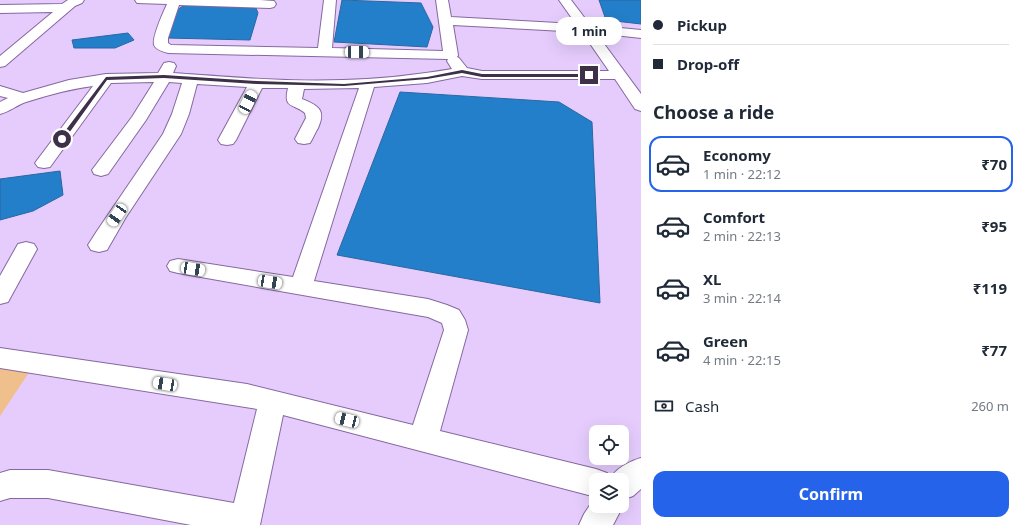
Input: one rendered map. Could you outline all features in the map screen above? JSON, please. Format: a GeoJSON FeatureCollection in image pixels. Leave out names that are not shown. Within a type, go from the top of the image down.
{"type":"FeatureCollection","features":[{"type":"Feature","properties":{"kind":"main road"},"geometry":{"type":"LineString","coordinates":[[0,63],[71,3],[78,0]]}},
{"type":"Feature","properties":{"kind":"main road"},"geometry":{"type":"LineString","coordinates":[[140,0],[270,4]]}},
{"type":"Feature","properties":{"kind":"main road"},"geometry":{"type":"LineString","coordinates":[[325,51],[330,0]]}},
{"type":"Feature","properties":{"kind":"main road"},"geometry":{"type":"LineString","coordinates":[[442,0],[451,54],[458,68],[462,72]]}},
{"type":"Feature","properties":{"kind":"main road"},"geometry":{"type":"LineString","coordinates":[[565,0],[641,106]]}},
{"type":"Feature","properties":{"kind":"main road"},"geometry":{"type":"LineString","coordinates":[[174,1],[161,38],[161,45],[174,50],[451,54]]}},
{"type":"Feature","properties":{"kind":"main road"},"geometry":{"type":"LineString","coordinates":[[0,9],[65,8]]}},
{"type":"Feature","properties":{"kind":"main road"},"geometry":{"type":"LineString","coordinates":[[445,21],[585,28],[641,34]]}},
{"type":"Feature","properties":{"kind":"main road"},"geometry":{"type":"LineString","coordinates":[[101,170],[133,128],[155,94],[164,77],[174,50]]}},
{"type":"Feature","properties":{"kind":"main road"},"geometry":{"type":"LineString","coordinates":[[0,109],[18,99],[69,85],[106,79],[164,77],[257,83],[344,85],[427,78],[462,72],[482,75],[620,75]]}},
{"type":"Feature","properties":{"kind":"main road"},"geometry":{"type":"LineString","coordinates":[[44,163],[106,79]]}},
{"type":"Feature","properties":{"kind":"main road"},"geometry":{"type":"LineString","coordinates":[[99,245],[110,224],[172,134],[181,114],[191,79]]}},
{"type":"Feature","properties":{"kind":"main road"},"geometry":{"type":"LineString","coordinates":[[227,140],[257,83]]}},
{"type":"Feature","properties":{"kind":"main road"},"geometry":{"type":"LineString","coordinates":[[301,287],[368,83]]}},
{"type":"Feature","properties":{"kind":"main road"},"geometry":{"type":"LineString","coordinates":[[297,84],[294,98],[296,102],[309,108],[313,112],[314,118],[304,140]]}},
{"type":"Feature","properties":{"kind":"main road"},"geometry":{"type":"LineString","coordinates":[[0,91],[13,93],[18,96],[18,99]]}},
{"type":"Feature","properties":{"kind":"main road"},"geometry":{"type":"LineString","coordinates":[[0,296],[26,249]]}},
{"type":"Feature","properties":{"kind":"main road"},"geometry":{"type":"LineString","coordinates":[[178,266],[428,308],[446,313],[454,321],[456,330],[423,439]]}},
{"type":"Feature","properties":{"kind":"main road"},"geometry":{"type":"LineString","coordinates":[[0,358],[247,395],[589,481]]}},
{"type":"Feature","properties":{"kind":"main road"},"geometry":{"type":"LineString","coordinates":[[0,487],[10,484],[48,484],[245,523],[272,402]]}},
{"type":"Feature","properties":{"kind":"main road"},"geometry":{"type":"LineString","coordinates":[[629,480],[641,471]]}},
{"type":"Feature","properties":{"kind":"main road"},"geometry":{"type":"LineString","coordinates":[[595,525],[603,513]]}},
{"type":"Feature","properties":{"kind":"shaded area"},"geometry":{"type":"Polygon","coordinates":[[[0,358],[36,362],[0,416],[0,358]]]}},
{"type":"Feature","properties":{"kind":"water"},"geometry":{"type":"Polygon","coordinates":[[[342,0],[421,3],[433,27],[427,47],[334,42],[342,0]]]}},
{"type":"Feature","properties":{"kind":"water"},"geometry":{"type":"Polygon","coordinates":[[[599,0],[641,0],[641,24],[606,20],[599,0]]]}},
{"type":"Feature","properties":{"kind":"water"},"geometry":{"type":"Polygon","coordinates":[[[186,4],[256,8],[258,13],[250,40],[167,38],[171,14],[186,4]]]}},
{"type":"Feature","properties":{"kind":"water"},"geometry":{"type":"Polygon","coordinates":[[[128,33],[134,40],[115,48],[74,48],[72,40],[128,33]]]}},
{"type":"Feature","properties":{"kind":"water"},"geometry":{"type":"Polygon","coordinates":[[[400,92],[559,102],[592,122],[600,303],[337,255],[400,92]]]}},
{"type":"Feature","properties":{"kind":"water"},"geometry":{"type":"Polygon","coordinates":[[[60,171],[63,195],[33,211],[0,220],[0,179],[60,171]]]}},
{"type":"Feature","properties":{"kind":"route"},"geometry":{"type":"LineString","coordinates":[[62,139],[106,79],[164,77],[257,83],[344,85],[427,78],[462,72],[482,75],[589,75]]}}]}
